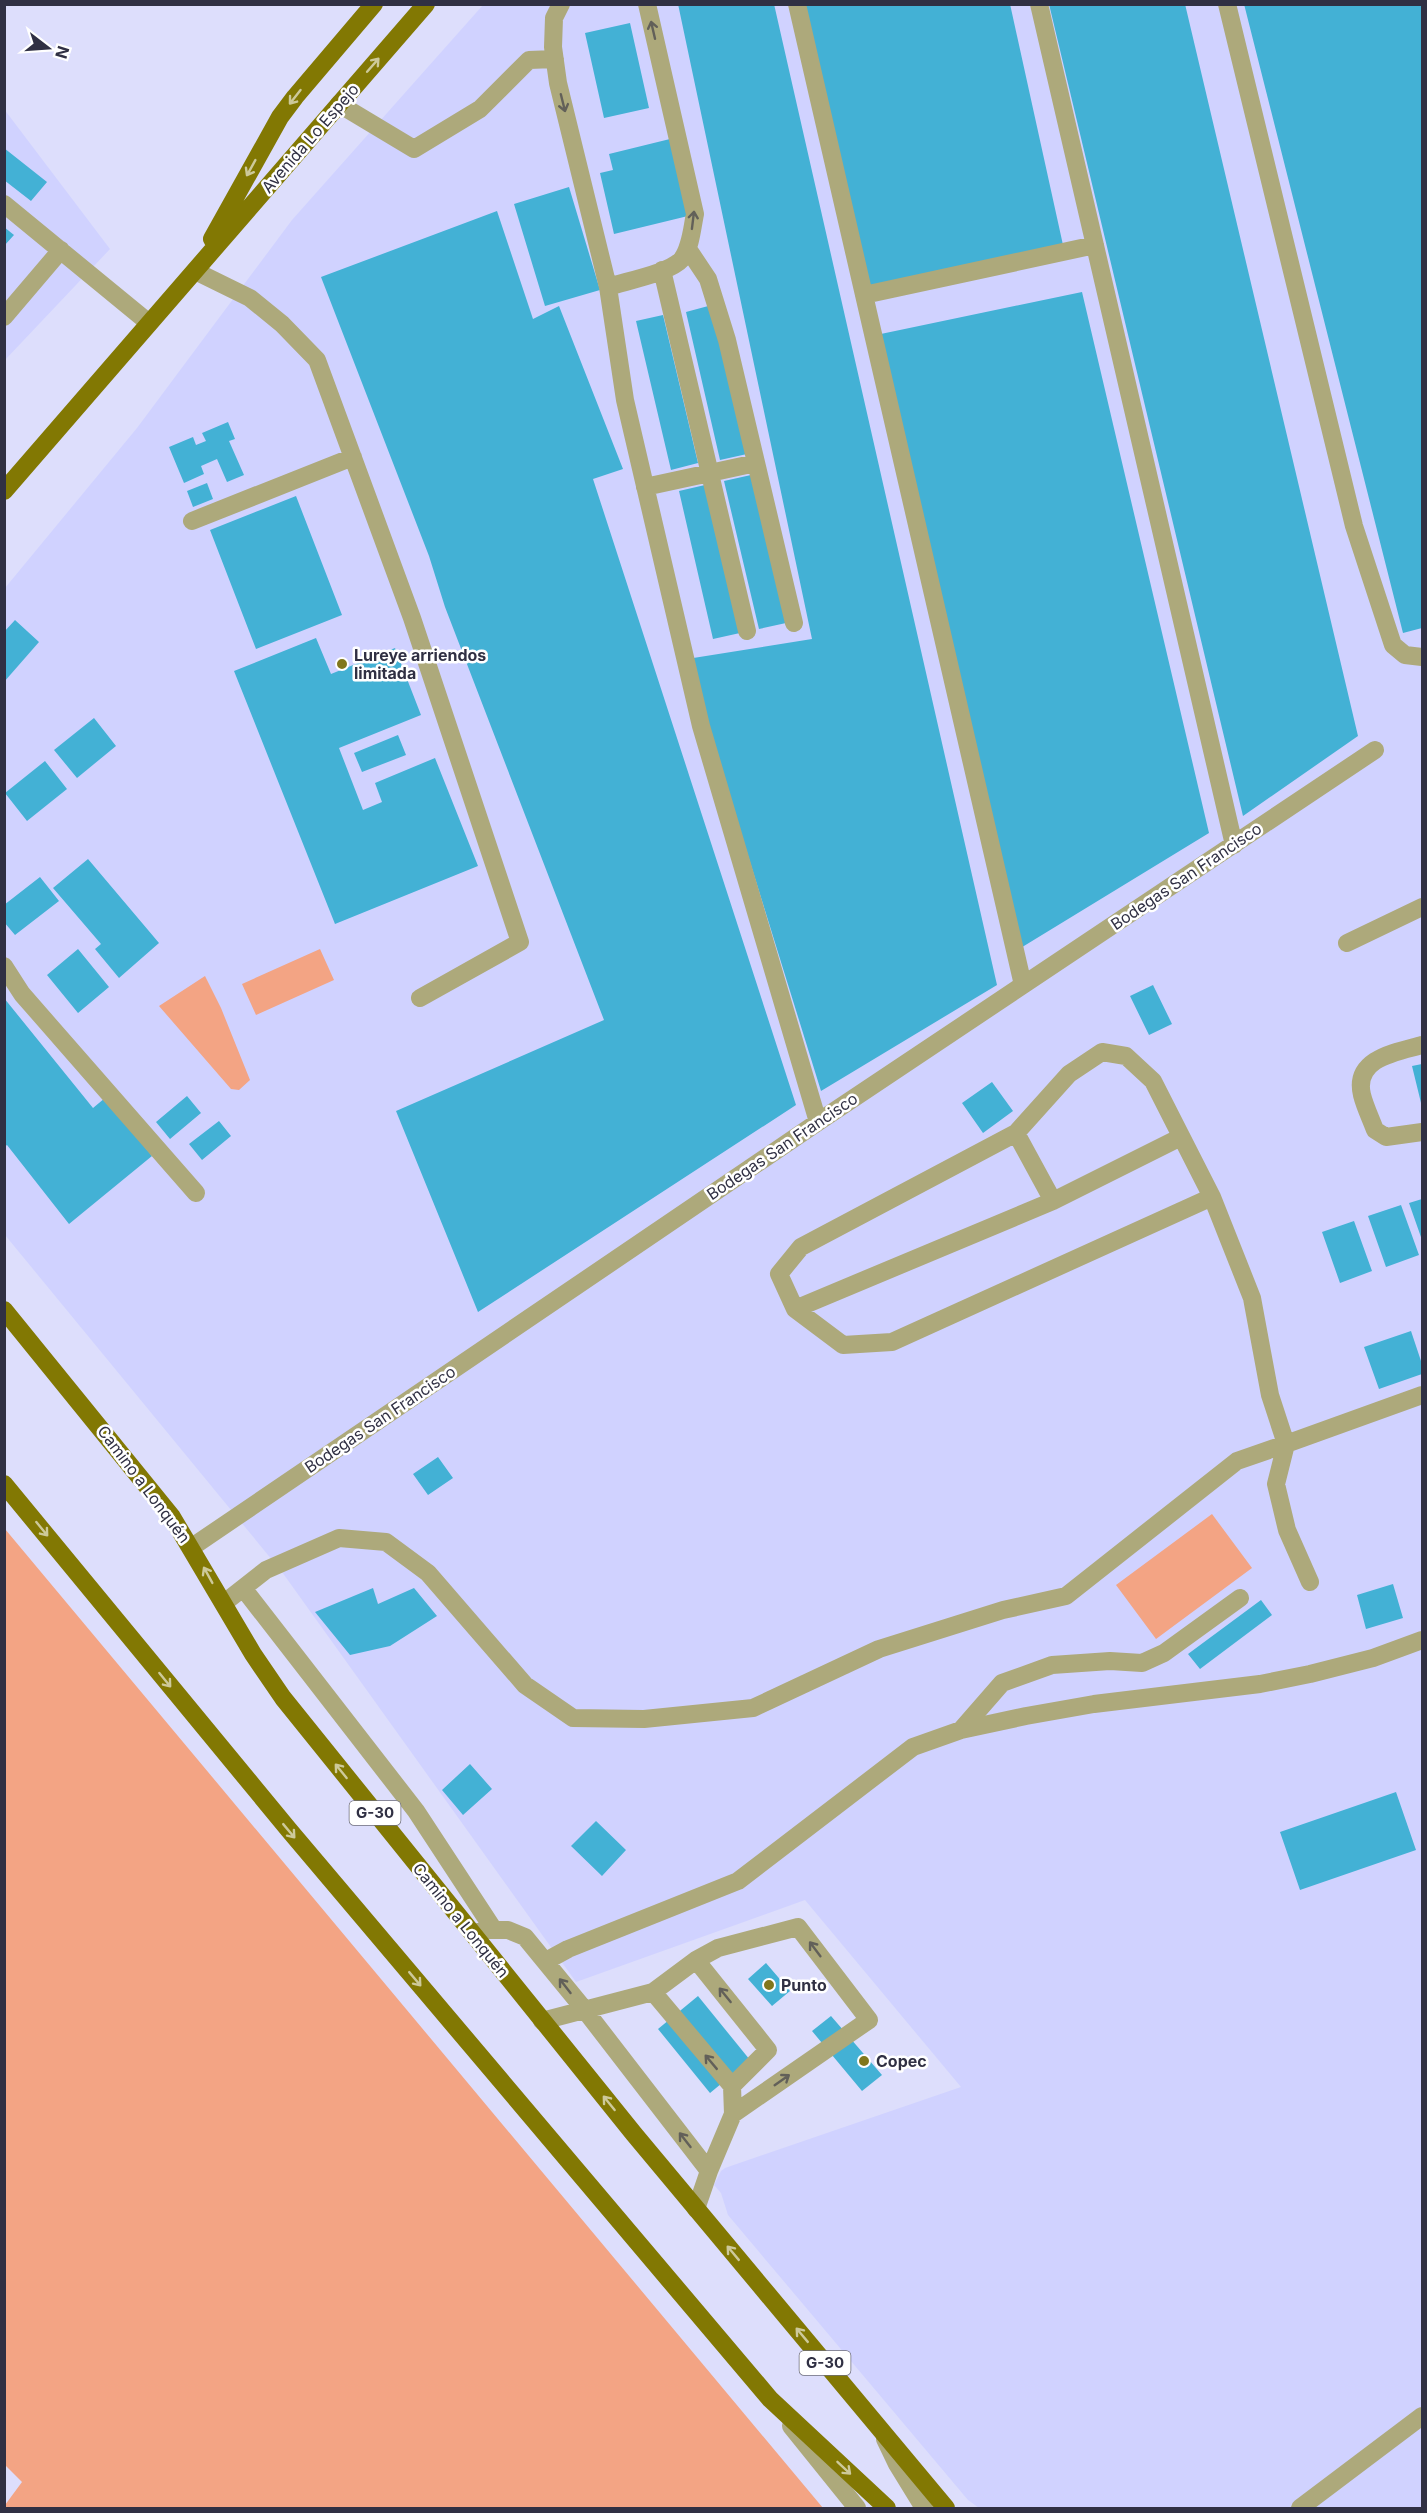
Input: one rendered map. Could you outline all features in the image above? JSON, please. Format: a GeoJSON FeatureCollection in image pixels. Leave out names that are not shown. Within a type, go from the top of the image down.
{"type":"FeatureCollection","features":[{"type":"Feature","properties":{"kind":"main road","name":"Avenida Lo Espejo"},"geometry":{"type":"LineString","coordinates":[[195,271],[280,117],[374,4]]}},
{"type":"Feature","properties":{"kind":"main road","name":"Avenida Lo Espejo"},"geometry":{"type":"LineString","coordinates":[[4,491],[426,4]]}},
{"type":"Feature","properties":{"kind":"main road","name":"Camino a Lonquén"},"geometry":{"type":"LineString","coordinates":[[4,1310],[154,1492],[192,1547],[283,1698],[542,2021],[945,2508]]}},
{"type":"Feature","properties":{"kind":"main road"},"geometry":{"type":"LineString","coordinates":[[4,1484],[289,1830],[770,2399],[887,2508]]}},
{"type":"Feature","properties":{"kind":"street"},"geometry":{"type":"LineString","coordinates":[[561,4],[554,18],[558,83],[608,287],[625,400],[700,726],[818,1122]]}},
{"type":"Feature","properties":{"kind":"street"},"geometry":{"type":"LineString","coordinates":[[608,287],[672,267],[682,259],[688,249],[695,214],[647,4]]}},
{"type":"Feature","properties":{"kind":"street"},"geometry":{"type":"LineString","coordinates":[[797,4],[1023,985]]}},
{"type":"Feature","properties":{"kind":"street"},"geometry":{"type":"LineString","coordinates":[[1039,4],[1234,845]]}},
{"type":"Feature","properties":{"kind":"street"},"geometry":{"type":"LineString","coordinates":[[1227,4],[1354,525],[1393,645],[1405,655],[1422,657]]}},
{"type":"Feature","properties":{"kind":"street"},"geometry":{"type":"LineString","coordinates":[[339,104],[414,149],[480,108],[529,60],[555,59]]}},
{"type":"Feature","properties":{"kind":"street"},"geometry":{"type":"LineString","coordinates":[[4,204],[149,323]]}},
{"type":"Feature","properties":{"kind":"street"},"geometry":{"type":"LineString","coordinates":[[864,295],[1095,245]]}},
{"type":"Feature","properties":{"kind":"street"},"geometry":{"type":"LineString","coordinates":[[688,249],[708,279],[727,340],[794,623]]}},
{"type":"Feature","properties":{"kind":"street"},"geometry":{"type":"LineString","coordinates":[[4,317],[61,250]]}},
{"type":"Feature","properties":{"kind":"street"},"geometry":{"type":"LineString","coordinates":[[662,270],[747,631]]}},
{"type":"Feature","properties":{"kind":"street"},"geometry":{"type":"LineString","coordinates":[[195,271],[250,298],[282,324],[317,360],[412,618],[520,942],[420,998]]}},
{"type":"Feature","properties":{"kind":"street"},"geometry":{"type":"LineString","coordinates":[[192,521],[353,457]]}},
{"type":"Feature","properties":{"kind":"street"},"geometry":{"type":"LineString","coordinates":[[645,487],[756,463]]}},
{"type":"Feature","properties":{"kind":"street","name":"Bodegas San Francisco"},"geometry":{"type":"LineString","coordinates":[[192,1547],[818,1122],[1375,750]]}},
{"type":"Feature","properties":{"kind":"street"},"geometry":{"type":"LineString","coordinates":[[1347,943],[1422,907]]}},
{"type":"Feature","properties":{"kind":"street"},"geometry":{"type":"LineString","coordinates":[[4,966],[22,994],[196,1193]]}},
{"type":"Feature","properties":{"kind":"street"},"geometry":{"type":"LineString","coordinates":[[1422,1045],[1383,1056],[1367,1066],[1362,1078],[1361,1093],[1375,1130],[1386,1137],[1422,1132]]}},
{"type":"Feature","properties":{"kind":"street"},"geometry":{"type":"LineString","coordinates":[[1212,1197],[892,1342],[843,1345],[795,1309],[779,1274],[801,1247],[1016,1133],[1069,1074],[1102,1052],[1126,1056],[1153,1082],[1182,1137],[1212,1197],[1252,1298],[1270,1395],[1286,1444],[1276,1484],[1287,1530],[1310,1582]]}},
{"type":"Feature","properties":{"kind":"street"},"geometry":{"type":"LineString","coordinates":[[1016,1133],[1053,1201]]}},
{"type":"Feature","properties":{"kind":"street"},"geometry":{"type":"LineString","coordinates":[[795,1309],[1053,1201],[1182,1137]]}},
{"type":"Feature","properties":{"kind":"street"},"geometry":{"type":"LineString","coordinates":[[224,1603],[266,1570],[339,1538],[386,1542],[428,1573],[525,1685],[573,1718],[644,1719],[753,1708],[879,1649],[1003,1610],[1066,1596],[1237,1461],[1422,1395]]}},
{"type":"Feature","properties":{"kind":"street"},"geometry":{"type":"LineString","coordinates":[[243,1588],[416,1811],[494,1930]]}},
{"type":"Feature","properties":{"kind":"street"},"geometry":{"type":"LineString","coordinates":[[961,1730],[1002,1683],[1052,1665],[1110,1661],[1142,1664],[1164,1653],[1240,1598]]}},
{"type":"Feature","properties":{"kind":"street"},"geometry":{"type":"LineString","coordinates":[[546,1961],[568,1949],[738,1881],[914,1748],[961,1730],[1094,1704],[1260,1684],[1372,1658],[1422,1640]]}},
{"type":"Feature","properties":{"kind":"street"},"geometry":{"type":"LineString","coordinates":[[542,2021],[652,1992],[696,1960],[718,1948],[798,1927],[869,2020],[734,2114]]}},
{"type":"Feature","properties":{"kind":"street"},"geometry":{"type":"LineString","coordinates":[[468,1929],[508,1930],[525,1937],[709,2170]]}},
{"type":"Feature","properties":{"kind":"street"},"geometry":{"type":"LineString","coordinates":[[696,1960],[768,2050],[732,2086]]}},
{"type":"Feature","properties":{"kind":"street"},"geometry":{"type":"LineString","coordinates":[[652,1992],[732,2086],[734,2114],[709,2170],[696,2209]]}},
{"type":"Feature","properties":{"kind":"street"},"geometry":{"type":"LineString","coordinates":[[770,2399],[857,2508]]}},
{"type":"Feature","properties":{"kind":"street"},"geometry":{"type":"LineString","coordinates":[[1300,2508],[1422,2416]]}},
{"type":"Feature","properties":{"kind":"street"},"geometry":{"type":"LineString","coordinates":[[880,2428],[897,2464],[924,2508]]}},
{"type":"Feature","properties":{"kind":"shaded area"},"geometry":{"type":"Polygon","coordinates":[[[483,5],[1422,5],[1422,2508],[979,2508],[968,2500],[728,2215],[721,2193],[714,2185],[725,2168],[961,2087],[805,1900],[576,1982],[282,1572],[5,1235],[5,588],[137,428],[292,220],[483,5]]]}},
{"type":"Feature","properties":{"kind":"shaded area"},"geometry":{"type":"Polygon","coordinates":[[[4,109],[110,249],[5,360],[4,360],[4,109]]]}},
{"type":"Feature","properties":{"kind":"shaded area"},"geometry":{"type":"Polygon","coordinates":[[[320,949],[334,980],[256,1015],[242,984],[320,949]]]}},
{"type":"Feature","properties":{"kind":"shaded area"},"geometry":{"type":"Polygon","coordinates":[[[205,976],[221,1008],[250,1080],[239,1090],[231,1089],[159,1006],[205,976]]]}},
{"type":"Feature","properties":{"kind":"shaded area"},"geometry":{"type":"Polygon","coordinates":[[[1212,1514],[1252,1568],[1156,1639],[1116,1585],[1212,1514]]]}},
{"type":"Feature","properties":{"kind":"shaded area"},"geometry":{"type":"Polygon","coordinates":[[[5,1529],[823,2508],[5,2508],[22,2482],[4,2464],[5,1529]]]}},
{"type":"Feature","properties":{"kind":"building"},"geometry":{"type":"Polygon","coordinates":[[[678,4],[774,4],[997,985],[821,1091],[687,659],[812,639],[678,4]]]}},
{"type":"Feature","properties":{"kind":"building"},"geometry":{"type":"Polygon","coordinates":[[[800,4],[1010,4],[1063,245],[865,290],[800,4]]]}},
{"type":"Feature","properties":{"kind":"building"},"geometry":{"type":"Polygon","coordinates":[[[1049,4],[1185,4],[1358,736],[1243,816],[1049,4]]]}},
{"type":"Feature","properties":{"kind":"building"},"geometry":{"type":"Polygon","coordinates":[[[1244,4],[1422,4],[1422,628],[1403,633],[1244,4]]]}},
{"type":"Feature","properties":{"kind":"building"},"geometry":{"type":"Polygon","coordinates":[[[630,23],[649,108],[604,118],[585,33],[630,23]]]}},
{"type":"Feature","properties":{"kind":"building"},"geometry":{"type":"Polygon","coordinates":[[[670,139],[688,216],[614,234],[600,173],[613,170],[609,154],[670,139]]]}},
{"type":"Feature","properties":{"kind":"building"},"geometry":{"type":"Polygon","coordinates":[[[4,148],[47,182],[31,201],[4,180],[4,148]]]}},
{"type":"Feature","properties":{"kind":"building"},"geometry":{"type":"Polygon","coordinates":[[[569,187],[600,290],[545,306],[514,204],[569,187]]]}},
{"type":"Feature","properties":{"kind":"building"},"geometry":{"type":"Polygon","coordinates":[[[497,211],[533,319],[559,306],[623,469],[593,479],[796,1105],[478,1312],[396,1111],[604,1020],[321,277],[497,211]]]}},
{"type":"Feature","properties":{"kind":"building"},"geometry":{"type":"Polygon","coordinates":[[[4,227],[14,235],[4,246],[4,227]]]}},
{"type":"Feature","properties":{"kind":"building"},"geometry":{"type":"Polygon","coordinates":[[[1082,292],[1209,833],[1019,949],[876,335],[1082,292]]]}},
{"type":"Feature","properties":{"kind":"building"},"geometry":{"type":"Polygon","coordinates":[[[712,305],[747,454],[720,460],[686,312],[712,305]]]}},
{"type":"Feature","properties":{"kind":"building"},"geometry":{"type":"Polygon","coordinates":[[[663,315],[698,463],[671,470],[636,321],[663,315]]]}},
{"type":"Feature","properties":{"kind":"building"},"geometry":{"type":"Polygon","coordinates":[[[228,422],[235,439],[229,441],[244,475],[227,482],[217,459],[201,466],[204,474],[184,483],[169,447],[193,437],[196,445],[206,441],[202,433],[228,422]]]}},
{"type":"Feature","properties":{"kind":"building"},"geometry":{"type":"Polygon","coordinates":[[[751,475],[786,623],[759,629],[724,481],[751,475]]]}},
{"type":"Feature","properties":{"kind":"building"},"geometry":{"type":"Polygon","coordinates":[[[207,483],[213,499],[193,507],[187,491],[207,483]]]}},
{"type":"Feature","properties":{"kind":"building"},"geometry":{"type":"Polygon","coordinates":[[[705,485],[740,633],[713,639],[679,491],[705,485]]]}},
{"type":"Feature","properties":{"kind":"building"},"geometry":{"type":"Polygon","coordinates":[[[296,496],[342,615],[256,649],[210,530],[296,496]]]}},
{"type":"Feature","properties":{"kind":"building"},"geometry":{"type":"Polygon","coordinates":[[[15,620],[39,642],[4,682],[4,632],[15,620]]]}},
{"type":"Feature","properties":{"kind":"building"},"geometry":{"type":"Polygon","coordinates":[[[316,638],[331,674],[395,648],[421,715],[339,748],[363,810],[382,802],[375,783],[435,758],[478,866],[335,924],[234,671],[316,638]]]}},
{"type":"Feature","properties":{"kind":"building"},"geometry":{"type":"Polygon","coordinates":[[[94,718],[116,746],[77,778],[54,750],[94,718]]]}},
{"type":"Feature","properties":{"kind":"building"},"geometry":{"type":"Polygon","coordinates":[[[398,735],[406,755],[362,772],[354,753],[398,735]]]}},
{"type":"Feature","properties":{"kind":"building"},"geometry":{"type":"Polygon","coordinates":[[[45,761],[67,789],[27,821],[5,793],[45,761]]]}},
{"type":"Feature","properties":{"kind":"building"},"geometry":{"type":"Polygon","coordinates":[[[88,859],[159,943],[119,978],[95,949],[101,944],[53,888],[88,859]]]}},
{"type":"Feature","properties":{"kind":"building"},"geometry":{"type":"Polygon","coordinates":[[[40,877],[59,901],[15,935],[4,922],[4,905],[40,877]]]}},
{"type":"Feature","properties":{"kind":"building"},"geometry":{"type":"Polygon","coordinates":[[[78,949],[109,987],[78,1013],[47,975],[78,949]]]}},
{"type":"Feature","properties":{"kind":"building"},"geometry":{"type":"Polygon","coordinates":[[[1153,985],[1172,1024],[1149,1035],[1130,996],[1153,985]]]}},
{"type":"Feature","properties":{"kind":"building"},"geometry":{"type":"Polygon","coordinates":[[[4,998],[93,1108],[105,1098],[152,1156],[69,1224],[7,1145],[4,1147],[4,998]]]}},
{"type":"Feature","properties":{"kind":"building"},"geometry":{"type":"Polygon","coordinates":[[[1422,1064],[1422,1107],[1412,1066],[1422,1064]]]}},
{"type":"Feature","properties":{"kind":"building"},"geometry":{"type":"Polygon","coordinates":[[[992,1082],[1013,1111],[983,1133],[962,1103],[992,1082]]]}},
{"type":"Feature","properties":{"kind":"building"},"geometry":{"type":"Polygon","coordinates":[[[187,1096],[201,1113],[170,1139],[156,1122],[187,1096]]]}},
{"type":"Feature","properties":{"kind":"building"},"geometry":{"type":"Polygon","coordinates":[[[219,1121],[231,1136],[202,1160],[189,1144],[219,1121]]]}},
{"type":"Feature","properties":{"kind":"building"},"geometry":{"type":"Polygon","coordinates":[[[1422,1199],[1422,1240],[1409,1203],[1422,1199]]]}},
{"type":"Feature","properties":{"kind":"building"},"geometry":{"type":"Polygon","coordinates":[[[1401,1205],[1419,1255],[1386,1267],[1368,1216],[1401,1205]]]}},
{"type":"Feature","properties":{"kind":"building"},"geometry":{"type":"Polygon","coordinates":[[[1354,1221],[1372,1271],[1340,1283],[1322,1232],[1354,1221]]]}},
{"type":"Feature","properties":{"kind":"building"},"geometry":{"type":"Polygon","coordinates":[[[1411,1331],[1422,1364],[1422,1374],[1379,1389],[1364,1347],[1411,1331]]]}},
{"type":"Feature","properties":{"kind":"building"},"geometry":{"type":"Polygon","coordinates":[[[438,1457],[453,1478],[428,1495],[413,1474],[438,1457]]]}},
{"type":"Feature","properties":{"kind":"building"},"geometry":{"type":"Polygon","coordinates":[[[1393,1584],[1403,1618],[1366,1629],[1357,1595],[1393,1584]]]}},
{"type":"Feature","properties":{"kind":"building"},"geometry":{"type":"Polygon","coordinates":[[[373,1588],[378,1604],[414,1588],[437,1616],[390,1646],[350,1655],[315,1612],[373,1588]]]}},
{"type":"Feature","properties":{"kind":"building"},"geometry":{"type":"Polygon","coordinates":[[[1261,1600],[1272,1615],[1200,1669],[1188,1654],[1261,1600]]]}},
{"type":"Feature","properties":{"kind":"building"},"geometry":{"type":"Polygon","coordinates":[[[470,1764],[492,1789],[463,1815],[442,1790],[470,1764]]]}},
{"type":"Feature","properties":{"kind":"building"},"geometry":{"type":"Polygon","coordinates":[[[1396,1792],[1416,1850],[1300,1890],[1280,1832],[1396,1792]]]}},
{"type":"Feature","properties":{"kind":"building"},"geometry":{"type":"Polygon","coordinates":[[[596,1821],[626,1850],[602,1876],[571,1846],[596,1821]]]}},
{"type":"Feature","properties":{"kind":"building","name":"Punto"},"geometry":{"type":"Polygon","coordinates":[[[766,1963],[790,1991],[772,2006],[748,1979],[766,1963]]]}},
{"type":"Feature","properties":{"kind":"building"},"geometry":{"type":"Polygon","coordinates":[[[698,1996],[750,2060],[710,2093],[658,2029],[698,1996]]]}},
{"type":"Feature","properties":{"kind":"building"},"geometry":{"type":"Polygon","coordinates":[[[831,2016],[882,2075],[862,2091],[812,2031],[831,2016]]]}},
{"type":"Feature","properties":{"kind":"place","name":"Lureye arriendos limitada"},"geometry":{"type":"Point","coordinates":[342,664]}},
{"type":"Feature","properties":{"kind":"place","name":"Punto"},"geometry":{"type":"Point","coordinates":[769,1985]}},
{"type":"Feature","properties":{"kind":"place","name":"Copec"},"geometry":{"type":"Point","coordinates":[864,2061]}}]}
